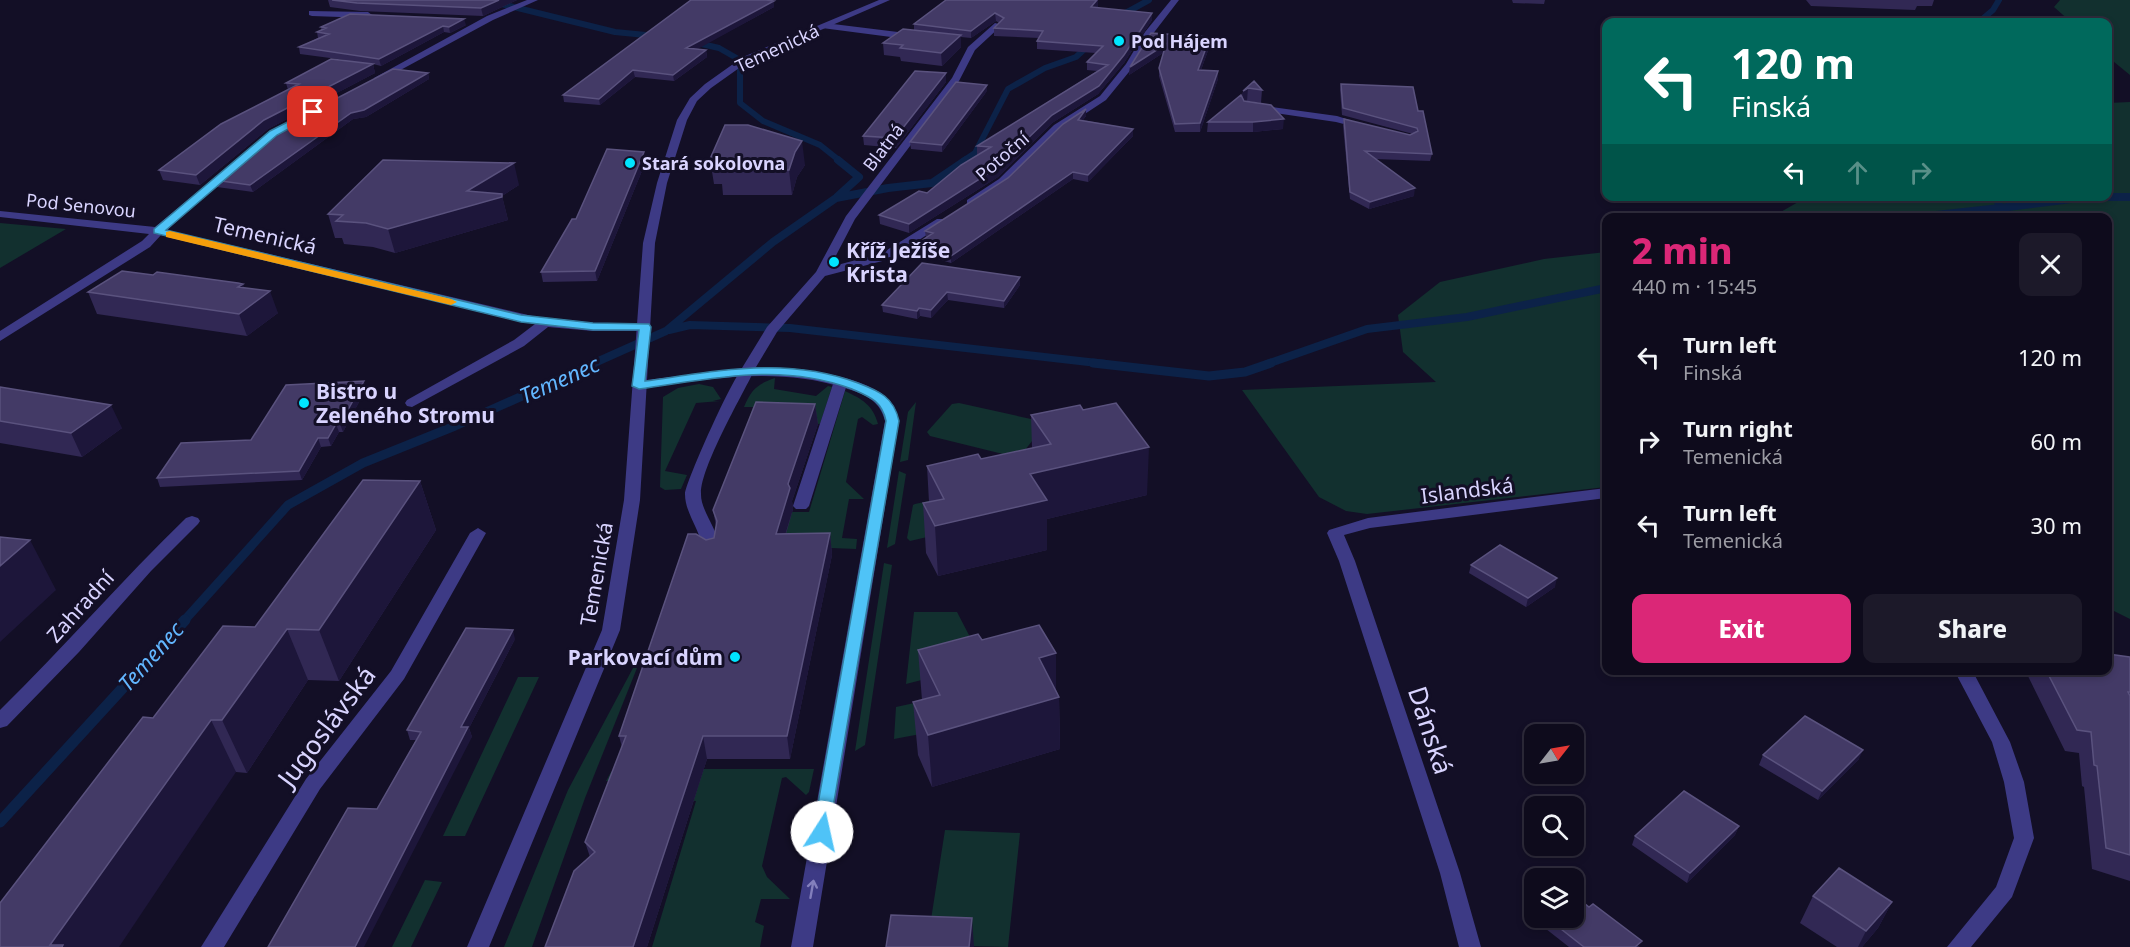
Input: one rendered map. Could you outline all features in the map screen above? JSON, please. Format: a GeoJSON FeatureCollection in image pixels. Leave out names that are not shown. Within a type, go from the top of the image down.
{"type":"FeatureCollection","features":[{"type":"Feature","properties":{"kind":"street"},"geometry":{"type":"LineString","coordinates":[[373,80],[487,21],[534,0]]}},
{"type":"Feature","properties":{"kind":"street","name":"Temenická"},"geometry":{"type":"LineString","coordinates":[[478,947],[611,630],[632,500],[649,243],[662,183],[679,130],[693,100],[723,74],[746,59],[884,0]]}},
{"type":"Feature","properties":{"kind":"street","name":"Potoční"},"geometry":{"type":"LineString","coordinates":[[821,273],[886,256],[1003,181],[1059,127],[1103,98],[1130,65],[1148,34],[1175,0]]}},
{"type":"Feature","properties":{"kind":"street"},"geometry":{"type":"LineString","coordinates":[[312,13],[382,16]]}},
{"type":"Feature","properties":{"kind":"street"},"geometry":{"type":"LineString","coordinates":[[464,20],[487,21]]}},
{"type":"Feature","properties":{"kind":"street"},"geometry":{"type":"LineString","coordinates":[[825,26],[920,38]]}},
{"type":"Feature","properties":{"kind":"street","name":"Blatná"},"geometry":{"type":"LineString","coordinates":[[821,273],[850,218],[956,79],[971,50],[998,26]]}},
{"type":"Feature","properties":{"kind":"street"},"geometry":{"type":"LineString","coordinates":[[965,43],[977,44]]}},
{"type":"Feature","properties":{"kind":"street"},"geometry":{"type":"LineString","coordinates":[[1247,106],[1337,119],[1379,130]]}},
{"type":"Feature","properties":{"kind":"street","name":"Pod Senovou"},"geometry":{"type":"LineString","coordinates":[[0,337],[146,244],[239,161]]}},
{"type":"Feature","properties":{"kind":"street","name":"Pod Senovou"},"geometry":{"type":"LineString","coordinates":[[0,214],[158,231]]}},
{"type":"Feature","properties":{"kind":"street","name":"Temenická"},"geometry":{"type":"LineString","coordinates":[[158,231],[545,323],[644,331]]}},
{"type":"Feature","properties":{"kind":"street"},"geometry":{"type":"LineString","coordinates":[[710,555],[712,547],[699,519],[693,493],[747,370],[772,330],[821,273]]}},
{"type":"Feature","properties":{"kind":"street"},"geometry":{"type":"LineString","coordinates":[[412,403],[519,343],[545,323]]}},
{"type":"Feature","properties":{"kind":"street"},"geometry":{"type":"LineString","coordinates":[[639,378],[747,370],[794,370],[841,381],[876,394],[885,402],[890,411],[892,421],[802,947]]}},
{"type":"Feature","properties":{"kind":"street"},"geometry":{"type":"LineString","coordinates":[[801,507],[841,381]]}},
{"type":"Feature","properties":{"kind":"street","name":"Islandská"},"geometry":{"type":"LineString","coordinates":[[1335,533],[1368,523],[1602,494]]}},
{"type":"Feature","properties":{"kind":"street","name":"Zahradní"},"geometry":{"type":"LineString","coordinates":[[0,721],[73,648],[146,567],[192,521]]}},
{"type":"Feature","properties":{"kind":"street","name":"Jugoslávská"},"geometry":{"type":"LineString","coordinates":[[212,947],[313,784],[398,675],[478,533]]}},
{"type":"Feature","properties":{"kind":"street","name":"Dánská"},"geometry":{"type":"LineString","coordinates":[[1335,533],[1347,561],[1450,873],[1470,947]]}},
{"type":"Feature","properties":{"kind":"street"},"geometry":{"type":"LineString","coordinates":[[1958,947],[2005,891],[2024,838],[2014,782],[2001,742],[1966,675]]}},
{"type":"Feature","properties":{"kind":"green space"},"geometry":{"type":"Polygon","coordinates":[[[2060,0],[2130,0],[2130,75],[2112,60],[2112,18],[2066,18],[2054,7],[2060,0]]]}},
{"type":"Feature","properties":{"kind":"green space"},"geometry":{"type":"Polygon","coordinates":[[[2130,102],[2130,619],[2112,610],[2112,213],[1779,213],[1800,201],[2112,201],[2112,103],[2130,102]]]}},
{"type":"Feature","properties":{"kind":"green space"},"geometry":{"type":"Polygon","coordinates":[[[0,223],[66,229],[0,268],[0,223]]]}},
{"type":"Feature","properties":{"kind":"green space"},"geometry":{"type":"Polygon","coordinates":[[[1602,252],[1602,487],[1367,514],[1346,511],[1319,497],[1242,390],[1436,382],[1403,352],[1398,315],[1440,282],[1544,259],[1602,252]]]}},
{"type":"Feature","properties":{"kind":"green space"},"geometry":{"type":"Polygon","coordinates":[[[775,378],[774,389],[816,396],[828,386],[832,387],[820,424],[759,422],[739,448],[753,407],[744,407],[747,401],[755,388],[775,378]]]}},
{"type":"Feature","properties":{"kind":"green space"},"geometry":{"type":"Polygon","coordinates":[[[699,384],[713,387],[721,399],[713,401],[720,401],[696,403],[665,471],[687,475],[681,489],[665,490],[660,487],[663,397],[678,388],[699,384]]]}},
{"type":"Feature","properties":{"kind":"green space"},"geometry":{"type":"Polygon","coordinates":[[[845,391],[866,403],[878,424],[873,425],[862,417],[858,419],[846,482],[864,499],[849,499],[842,538],[857,539],[856,549],[758,545],[792,512],[809,512],[845,391]]]}},
{"type":"Feature","properties":{"kind":"green space"},"geometry":{"type":"Polygon","coordinates":[[[916,402],[908,460],[900,462],[908,412],[916,402]]]}},
{"type":"Feature","properties":{"kind":"green space"},"geometry":{"type":"Polygon","coordinates":[[[959,403],[1040,421],[1044,426],[1021,455],[1011,456],[930,436],[927,432],[952,404],[959,403]]]}},
{"type":"Feature","properties":{"kind":"green space"},"geometry":{"type":"Polygon","coordinates":[[[899,471],[906,474],[895,544],[887,548],[899,471]]]}},
{"type":"Feature","properties":{"kind":"green space"},"geometry":{"type":"Polygon","coordinates":[[[1003,485],[940,534],[910,541],[907,538],[913,505],[1003,485]]]}},
{"type":"Feature","properties":{"kind":"green space"},"geometry":{"type":"Polygon","coordinates":[[[884,563],[892,565],[865,745],[855,751],[884,563]]]}},
{"type":"Feature","properties":{"kind":"green space"},"geometry":{"type":"Polygon","coordinates":[[[914,612],[957,612],[984,664],[906,684],[914,612]]]}},
{"type":"Feature","properties":{"kind":"green space"},"geometry":{"type":"Polygon","coordinates":[[[633,668],[637,668],[585,798],[532,947],[504,947],[568,790],[633,668]]]}},
{"type":"Feature","properties":{"kind":"green space"},"geometry":{"type":"Polygon","coordinates":[[[518,677],[539,677],[465,836],[443,836],[518,677]]]}},
{"type":"Feature","properties":{"kind":"green space"},"geometry":{"type":"Polygon","coordinates":[[[919,702],[931,732],[894,739],[896,707],[919,702]]]}},
{"type":"Feature","properties":{"kind":"green space"},"geometry":{"type":"Polygon","coordinates":[[[618,769],[814,769],[809,792],[806,795],[786,777],[782,778],[762,866],[767,877],[790,899],[761,899],[755,922],[764,926],[760,947],[652,947],[696,801],[618,798],[623,781],[606,781],[611,772],[618,769]]]}},
{"type":"Feature","properties":{"kind":"green space"},"geometry":{"type":"Polygon","coordinates":[[[945,830],[1020,833],[1008,947],[927,945],[945,830]]]}},
{"type":"Feature","properties":{"kind":"green space"},"geometry":{"type":"Polygon","coordinates":[[[425,880],[442,882],[411,947],[392,947],[425,880]]]}},
{"type":"Feature","properties":{"kind":"building"},"geometry":{"type":"Polygon","coordinates":[[[332,0],[499,0],[481,8],[332,0]]]}},
{"type":"Feature","properties":{"kind":"building"},"geometry":{"type":"Polygon","coordinates":[[[691,0],[774,1],[686,48],[706,50],[673,75],[633,70],[599,99],[563,95],[691,0]]]}},
{"type":"Feature","properties":{"kind":"building"},"geometry":{"type":"Polygon","coordinates":[[[946,0],[1097,0],[1091,7],[1152,13],[1124,55],[1099,86],[1052,115],[997,168],[909,224],[879,215],[919,191],[927,193],[961,165],[991,147],[977,146],[1108,65],[1087,62],[1103,46],[1037,41],[1043,31],[994,28],[1004,18],[995,13],[971,31],[914,24],[946,0]]]}},
{"type":"Feature","properties":{"kind":"building"},"geometry":{"type":"Polygon","coordinates":[[[350,14],[464,19],[449,27],[443,26],[379,59],[299,47],[329,34],[317,32],[326,28],[321,27],[350,14]]]}},
{"type":"Feature","properties":{"kind":"building"},"geometry":{"type":"Polygon","coordinates":[[[903,29],[961,35],[941,53],[900,48],[903,45],[883,43],[903,29]]]}},
{"type":"Feature","properties":{"kind":"building"},"geometry":{"type":"Polygon","coordinates":[[[1151,33],[1210,37],[1198,70],[1218,71],[1200,123],[1175,124],[1159,68],[1166,44],[1130,67],[1151,33]]]}},
{"type":"Feature","properties":{"kind":"building"},"geometry":{"type":"Polygon","coordinates":[[[331,59],[373,64],[264,120],[196,175],[159,170],[221,124],[299,84],[286,83],[331,59]]]}},
{"type":"Feature","properties":{"kind":"building"},"geometry":{"type":"Polygon","coordinates":[[[393,69],[428,73],[364,110],[351,113],[250,185],[214,180],[276,130],[393,69]]]}},
{"type":"Feature","properties":{"kind":"building"},"geometry":{"type":"Polygon","coordinates":[[[915,71],[946,73],[895,138],[863,136],[915,71]]]}},
{"type":"Feature","properties":{"kind":"building"},"geometry":{"type":"Polygon","coordinates":[[[1254,81],[1262,90],[1248,88],[1243,91],[1254,81]]]}},
{"type":"Feature","properties":{"kind":"building"},"geometry":{"type":"Polygon","coordinates":[[[956,82],[987,85],[942,145],[910,142],[956,82]]]}},
{"type":"Feature","properties":{"kind":"building"},"geometry":{"type":"Polygon","coordinates":[[[1341,84],[1413,87],[1418,111],[1423,111],[1432,154],[1365,151],[1415,188],[1370,202],[1350,192],[1344,119],[1410,135],[1418,131],[1417,128],[1343,108],[1341,84]]]}},
{"type":"Feature","properties":{"kind":"building"},"geometry":{"type":"Polygon","coordinates":[[[1241,95],[1244,101],[1271,105],[1284,119],[1208,122],[1241,95]]]}},
{"type":"Feature","properties":{"kind":"building"},"geometry":{"type":"Polygon","coordinates":[[[1086,109],[1078,120],[1133,129],[1088,175],[1073,172],[951,256],[915,245],[933,233],[925,231],[1008,178],[1063,124],[1086,109]]]}},
{"type":"Feature","properties":{"kind":"building"},"geometry":{"type":"Polygon","coordinates":[[[725,125],[748,125],[802,141],[795,152],[789,170],[720,170],[724,159],[710,159],[725,125]]]}},
{"type":"Feature","properties":{"kind":"building"},"geometry":{"type":"Polygon","coordinates":[[[607,149],[644,152],[595,271],[541,272],[572,219],[576,219],[607,149]]]}},
{"type":"Feature","properties":{"kind":"building"},"geometry":{"type":"Polygon","coordinates":[[[383,160],[514,163],[467,191],[502,194],[502,197],[388,229],[366,223],[336,221],[343,215],[328,214],[383,160]]]}},
{"type":"Feature","properties":{"kind":"building"},"geometry":{"type":"Polygon","coordinates":[[[922,263],[1020,277],[1004,301],[947,292],[931,310],[919,308],[917,311],[882,305],[922,263]]]}},
{"type":"Feature","properties":{"kind":"building"},"geometry":{"type":"Polygon","coordinates":[[[122,271],[153,275],[157,272],[238,283],[243,284],[238,287],[270,291],[239,314],[88,292],[122,271]]]}},
{"type":"Feature","properties":{"kind":"building"},"geometry":{"type":"Polygon","coordinates":[[[364,381],[340,424],[336,424],[328,438],[318,438],[299,471],[157,478],[181,443],[251,440],[286,385],[364,381]]]}},
{"type":"Feature","properties":{"kind":"building"},"geometry":{"type":"Polygon","coordinates":[[[0,387],[111,405],[71,433],[0,421],[0,387]]]}},
{"type":"Feature","properties":{"kind":"building"},"geometry":{"type":"Polygon","coordinates":[[[756,402],[815,404],[788,484],[790,488],[776,534],[830,533],[787,736],[703,736],[633,947],[545,947],[574,871],[595,852],[585,842],[626,736],[619,736],[688,534],[696,534],[706,540],[714,538],[717,521],[713,510],[756,402]]]}},
{"type":"Feature","properties":{"kind":"building"},"geometry":{"type":"Polygon","coordinates":[[[1116,403],[1149,447],[1030,474],[1047,500],[935,526],[923,503],[944,499],[927,466],[978,454],[981,459],[1051,444],[1031,415],[1080,405],[1083,410],[1116,403]]]}},
{"type":"Feature","properties":{"kind":"building"},"geometry":{"type":"Polygon","coordinates":[[[363,480],[420,481],[319,630],[287,629],[222,720],[211,720],[50,945],[63,945],[62,947],[0,947],[0,903],[143,717],[153,718],[223,626],[255,627],[363,480]]]}},
{"type":"Feature","properties":{"kind":"building"},"geometry":{"type":"Polygon","coordinates":[[[0,537],[30,540],[0,566],[0,537]]]}},
{"type":"Feature","properties":{"kind":"building"},"geometry":{"type":"Polygon","coordinates":[[[1500,545],[1557,578],[1528,598],[1471,565],[1500,545]]]}},
{"type":"Feature","properties":{"kind":"building"},"geometry":{"type":"Polygon","coordinates":[[[1039,625],[1056,653],[1039,658],[1059,697],[928,735],[913,702],[940,695],[918,650],[978,634],[982,640],[1039,625]]]}},
{"type":"Feature","properties":{"kind":"building"},"geometry":{"type":"Polygon","coordinates":[[[466,628],[513,630],[461,727],[468,727],[355,947],[268,947],[348,808],[377,809],[421,732],[407,730],[466,628]]]}},
{"type":"Feature","properties":{"kind":"building"},"geometry":{"type":"Polygon","coordinates":[[[2112,655],[2130,657],[2130,692],[2128,692],[2130,696],[2130,855],[2106,848],[2091,732],[2077,730],[2049,675],[2112,675],[2112,655]]]}},
{"type":"Feature","properties":{"kind":"building"},"geometry":{"type":"Polygon","coordinates":[[[1805,716],[1863,750],[1822,791],[1763,755],[1805,716]]]}},
{"type":"Feature","properties":{"kind":"building"},"geometry":{"type":"Polygon","coordinates":[[[1684,791],[1739,826],[1690,873],[1635,836],[1684,791]]]}},
{"type":"Feature","properties":{"kind":"building"},"geometry":{"type":"Polygon","coordinates":[[[1839,868],[1892,902],[1866,931],[1813,896],[1839,868]]]}},
{"type":"Feature","properties":{"kind":"building"},"geometry":{"type":"Polygon","coordinates":[[[1584,903],[1589,907],[1593,904],[1642,941],[1635,947],[1584,947],[1560,928],[1584,928],[1584,903]]]}},
{"type":"Feature","properties":{"kind":"building"},"geometry":{"type":"Polygon","coordinates":[[[891,915],[972,918],[969,947],[886,947],[891,915]]]}},
{"type":"Feature","properties":{"kind":"waterway"},"geometry":{"type":"LineString","coordinates":[[485,0],[615,32],[656,36]]}},
{"type":"Feature","properties":{"kind":"waterway","name":"Temenec"},"geometry":{"type":"LineString","coordinates":[[1120,16],[1149,0]]}},
{"type":"Feature","properties":{"kind":"waterway"},"geometry":{"type":"LineString","coordinates":[[1984,18],[1993,10],[1999,0]]}},
{"type":"Feature","properties":{"kind":"waterway"},"geometry":{"type":"LineString","coordinates":[[693,42],[719,48],[740,60],[740,103],[763,121],[820,145],[840,161]]}},
{"type":"Feature","properties":{"kind":"waterway","name":"Temenec"},"geometry":{"type":"LineString","coordinates":[[963,161],[975,153],[1008,89],[1045,68],[1076,57],[1089,45]]}},
{"type":"Feature","properties":{"kind":"waterway"},"geometry":{"type":"LineString","coordinates":[[837,197],[859,177],[838,160]]}},
{"type":"Feature","properties":{"kind":"waterway","name":"Temenec"},"geometry":{"type":"LineString","coordinates":[[592,364],[666,331],[773,242],[836,198],[888,188],[932,183],[966,160]]}},
{"type":"Feature","properties":{"kind":"waterway"},"geometry":{"type":"LineString","coordinates":[[2112,197],[2130,197]]}},
{"type":"Feature","properties":{"kind":"waterway"},"geometry":{"type":"LineString","coordinates":[[1998,201],[2000,208]]}},
{"type":"Feature","properties":{"kind":"waterway"},"geometry":{"type":"LineString","coordinates":[[2000,208],[2055,201]]}},
{"type":"Feature","properties":{"kind":"waterway"},"geometry":{"type":"LineString","coordinates":[[1954,213],[2000,208]]}},
{"type":"Feature","properties":{"kind":"waterway"},"geometry":{"type":"LineString","coordinates":[[1267,364],[1367,329],[1467,317],[1602,289]]}},
{"type":"Feature","properties":{"kind":"waterway"},"geometry":{"type":"LineString","coordinates":[[669,330],[690,325],[790,328],[1106,364]]}},
{"type":"Feature","properties":{"kind":"waterway","name":"Temenec"},"geometry":{"type":"LineString","coordinates":[[183,622],[288,505],[363,463],[455,426],[596,363]]}},
{"type":"Feature","properties":{"kind":"waterway"},"geometry":{"type":"LineString","coordinates":[[1093,363],[1209,376],[1245,372],[1271,363]]}},
{"type":"Feature","properties":{"kind":"waterway","name":"Temenec"},"geometry":{"type":"LineString","coordinates":[[0,822],[185,620]]}},
{"type":"Feature","properties":{"kind":"slow traffic"},"geometry":{"type":"LineString","coordinates":[[170,235],[451,302]]}},
{"type":"Feature","properties":{"kind":"place","name":"Pod Hájem"},"geometry":{"type":"Point","coordinates":[1119,41]}},
{"type":"Feature","properties":{"kind":"place","name":"Stará sokolovna"},"geometry":{"type":"Point","coordinates":[630,163]}},
{"type":"Feature","properties":{"kind":"place","name":"Kříž Ježíše Krista"},"geometry":{"type":"Point","coordinates":[834,262]}},
{"type":"Feature","properties":{"kind":"place","name":"Bistro u Zeleného Stromu"},"geometry":{"type":"Point","coordinates":[304,403]}},
{"type":"Feature","properties":{"kind":"place","name":"Parkovací dům"},"geometry":{"type":"Point","coordinates":[735,657]}},
{"type":"Feature","properties":{"kind":"route"},"geometry":{"type":"LineString","coordinates":[[313,112],[273,133],[158,231],[521,319],[593,327],[645,327],[639,386],[747,370],[794,370],[841,381],[876,394],[885,402],[892,421],[822,832]]}}]}
